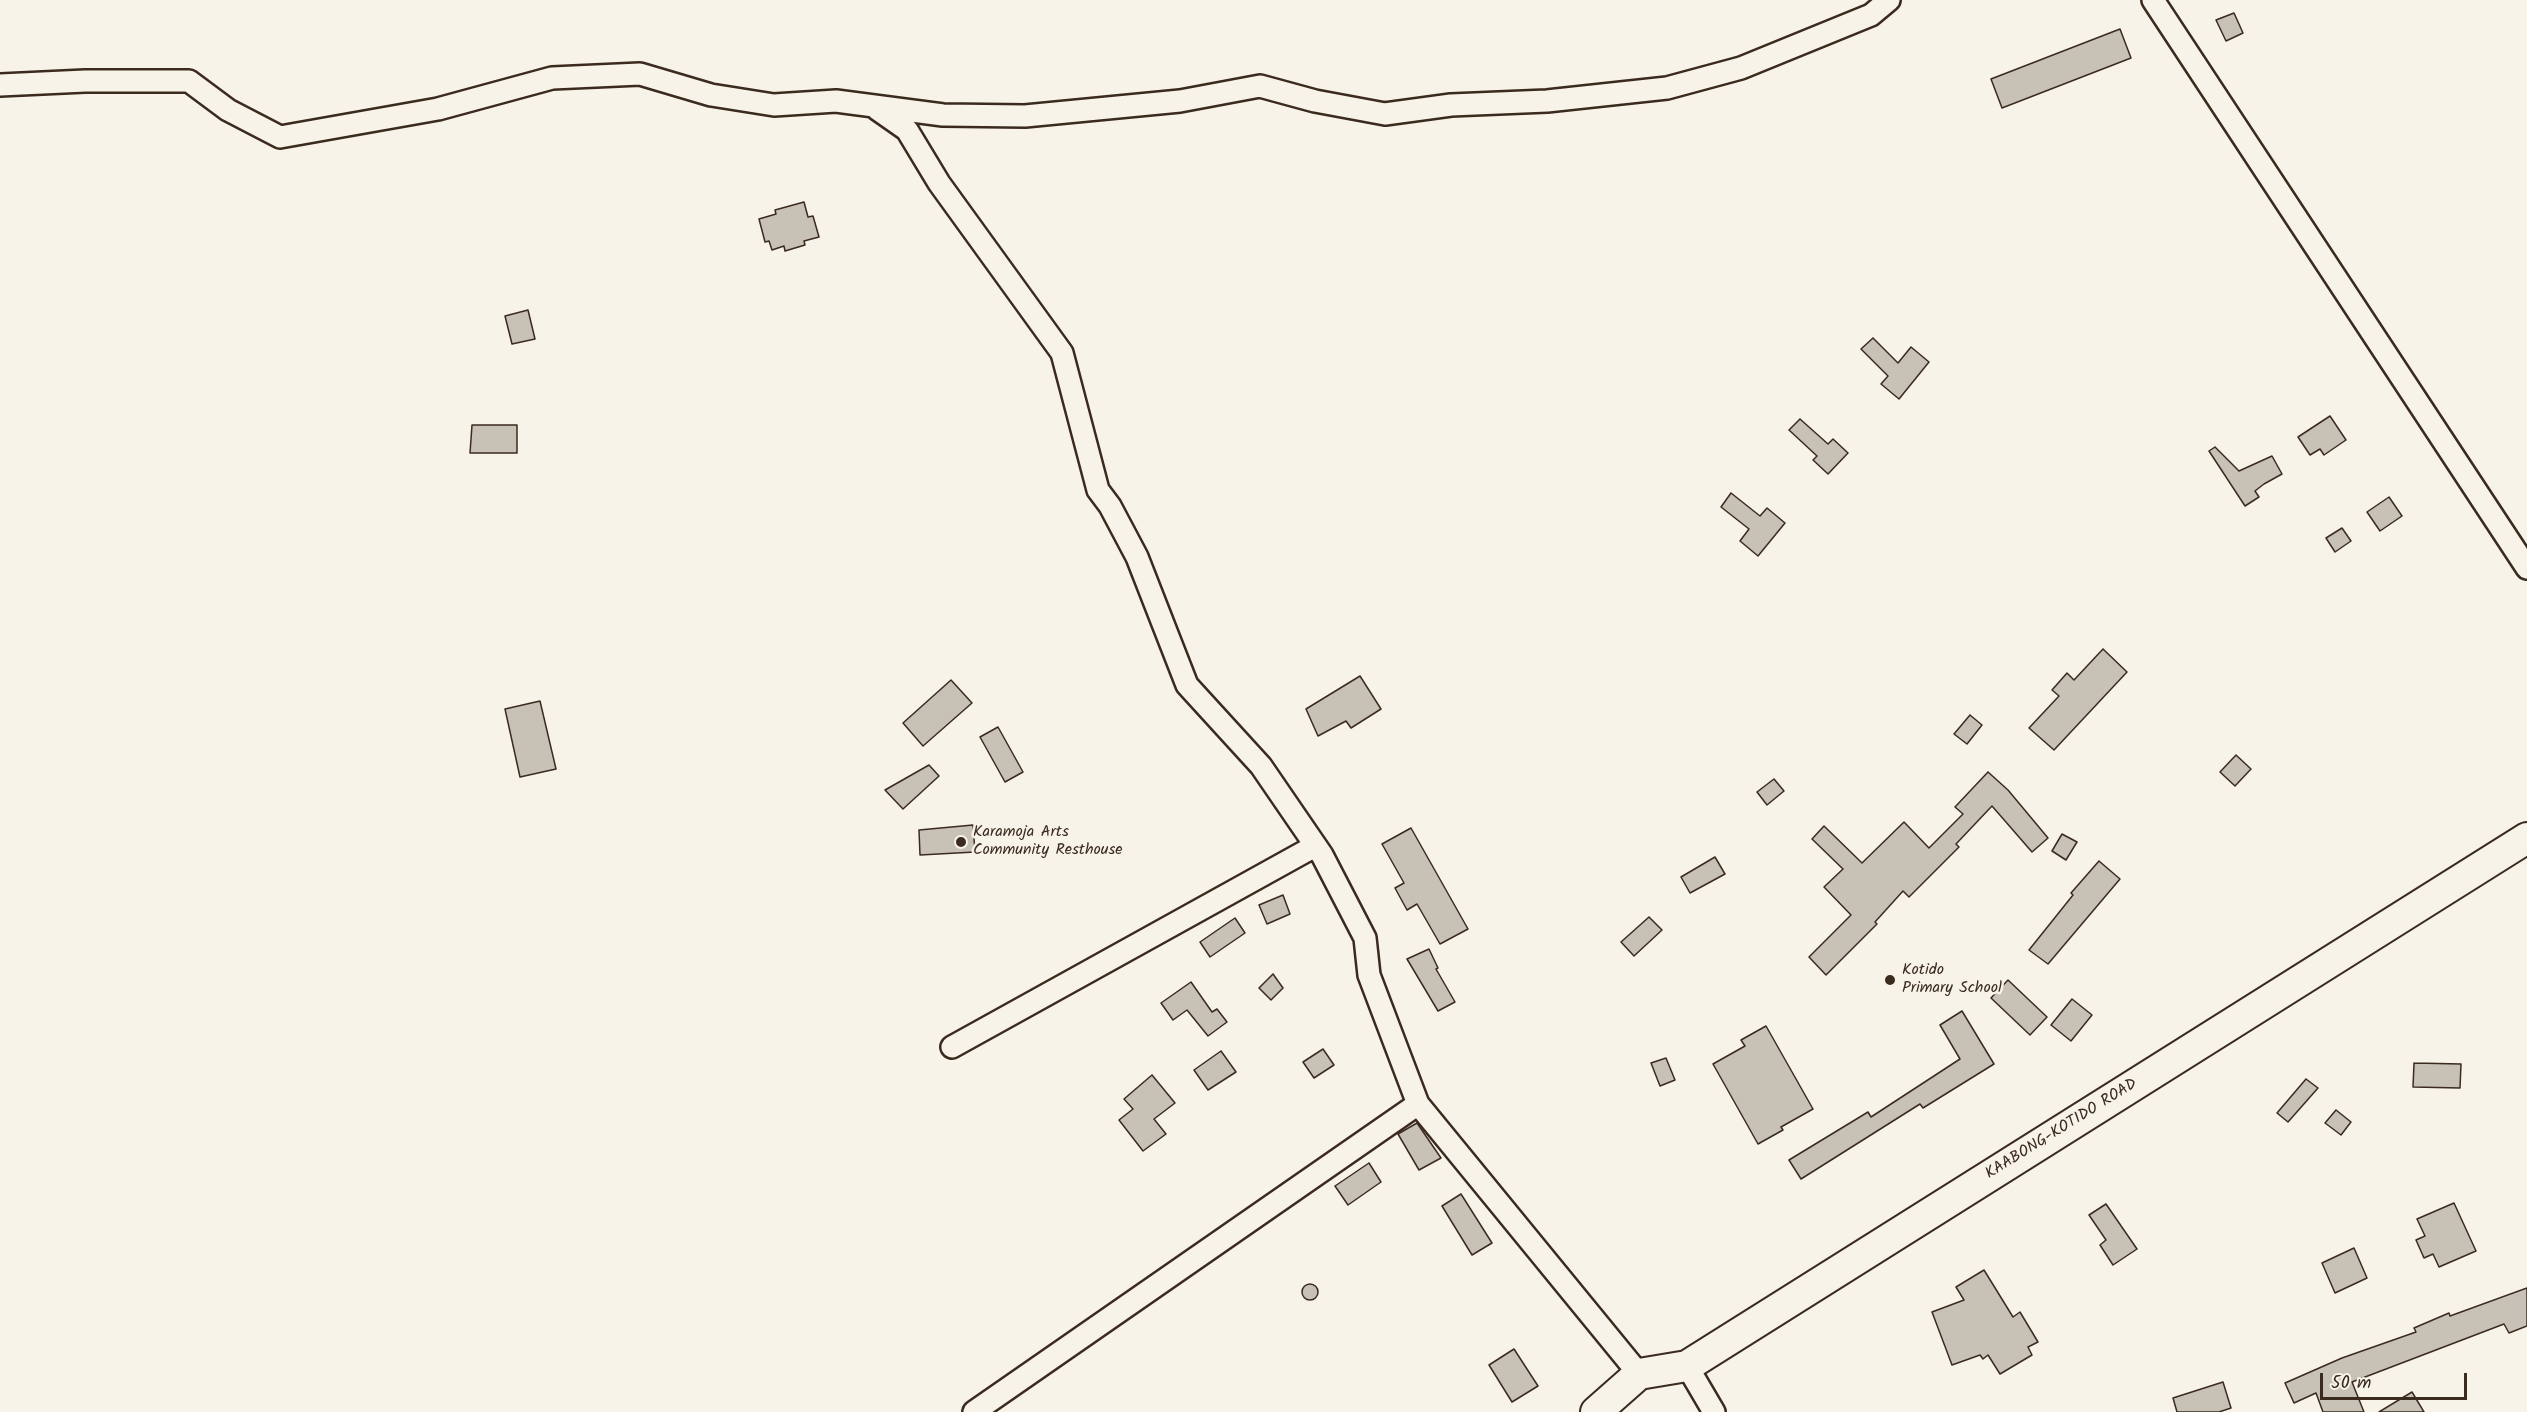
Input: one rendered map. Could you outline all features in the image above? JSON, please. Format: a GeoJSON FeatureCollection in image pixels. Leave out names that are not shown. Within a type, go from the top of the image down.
{"type":"FeatureCollection","features":[{"type":"Feature","properties":{"kind":"main road","name":"KAABONG-KOTIDO ROAD"},"geometry":{"type":"LineString","coordinates":[[1638,1374],[1687,1366],[2527,838]]}},
{"type":"Feature","properties":{"kind":"main road"},"geometry":{"type":"LineString","coordinates":[[1596,1412],[1638,1374]]}},
{"type":"Feature","properties":{"kind":"street"},"geometry":{"type":"LineString","coordinates":[[0,85],[85,81],[189,81],[228,110],[280,137],[438,109],[552,78],[640,74],[711,95],[774,105],[836,101],[943,115],[1025,116],[1180,101],[1260,86],[1315,101],[1385,114],[1451,105],[1547,101],[1667,88],[1741,68],[1871,15],[1889,0]]}},
{"type":"Feature","properties":{"kind":"street"},"geometry":{"type":"LineString","coordinates":[[2153,0],[2527,568]]}},
{"type":"Feature","properties":{"kind":"street"},"geometry":{"type":"LineString","coordinates":[[872,106],[907,130],[939,183],[1062,352],[1098,490],[1110,506],[1137,557],[1187,685],[1261,766],[1315,846],[1365,938],[1369,975],[1418,1104],[1638,1374]]}},
{"type":"Feature","properties":{"kind":"street"},"geometry":{"type":"LineString","coordinates":[[952,1047],[1315,846]]}},
{"type":"Feature","properties":{"kind":"street"},"geometry":{"type":"LineString","coordinates":[[974,1412],[1418,1104]]}},
{"type":"Feature","properties":{"kind":"street"},"geometry":{"type":"LineString","coordinates":[[1687,1366],[1714,1412]]}},
{"type":"Feature","properties":{"kind":"building"},"geometry":{"type":"Polygon","coordinates":[[[2234,13],[2243,33],[2226,41],[2216,20],[2234,13]]]}},
{"type":"Feature","properties":{"kind":"building"},"geometry":{"type":"Polygon","coordinates":[[[2120,29],[2131,58],[2002,108],[1991,79],[2120,29]]]}},
{"type":"Feature","properties":{"kind":"building"},"geometry":{"type":"Polygon","coordinates":[[[804,202],[808,217],[813,216],[819,237],[804,241],[805,245],[785,251],[784,246],[772,250],[769,241],[765,242],[759,219],[776,214],[775,210],[804,202]]]}},
{"type":"Feature","properties":{"kind":"building"},"geometry":{"type":"Polygon","coordinates":[[[528,310],[535,339],[512,344],[505,316],[528,310]]]}},
{"type":"Feature","properties":{"kind":"building"},"geometry":{"type":"Polygon","coordinates":[[[1873,338],[1898,363],[1911,347],[1929,362],[1899,399],[1881,384],[1888,376],[1861,349],[1873,338]]]}},
{"type":"Feature","properties":{"kind":"building"},"geometry":{"type":"Polygon","coordinates":[[[2330,416],[2346,440],[2324,455],[2320,449],[2310,455],[2298,437],[2330,416]]]}},
{"type":"Feature","properties":{"kind":"building"},"geometry":{"type":"Polygon","coordinates":[[[1800,419],[1828,444],[1833,439],[1848,453],[1828,474],[1813,460],[1817,456],[1789,430],[1800,419]]]}},
{"type":"Feature","properties":{"kind":"building"},"geometry":{"type":"Polygon","coordinates":[[[472,425],[517,425],[517,453],[470,453],[472,425]]]}},
{"type":"Feature","properties":{"kind":"building"},"geometry":{"type":"Polygon","coordinates":[[[2215,447],[2239,471],[2272,456],[2282,474],[2255,491],[2259,497],[2245,506],[2209,451],[2215,447]]]}},
{"type":"Feature","properties":{"kind":"building"},"geometry":{"type":"Polygon","coordinates":[[[1731,493],[1760,516],[1767,508],[1785,523],[1758,556],[1740,541],[1749,529],[1721,507],[1731,493]]]}},
{"type":"Feature","properties":{"kind":"building"},"geometry":{"type":"Polygon","coordinates":[[[2389,497],[2402,516],[2380,531],[2367,512],[2389,497]]]}},
{"type":"Feature","properties":{"kind":"building"},"geometry":{"type":"Polygon","coordinates":[[[2342,528],[2351,541],[2335,552],[2326,538],[2342,528]]]}},
{"type":"Feature","properties":{"kind":"building"},"geometry":{"type":"Polygon","coordinates":[[[2103,649],[2127,672],[2054,750],[2029,728],[2059,696],[2052,690],[2067,673],[2074,680],[2103,649]]]}},
{"type":"Feature","properties":{"kind":"building"},"geometry":{"type":"Polygon","coordinates":[[[1360,676],[1381,709],[1351,728],[1346,721],[1318,736],[1306,709],[1360,676]]]}},
{"type":"Feature","properties":{"kind":"building"},"geometry":{"type":"Polygon","coordinates":[[[951,680],[972,703],[923,746],[903,723],[951,680]]]}},
{"type":"Feature","properties":{"kind":"building"},"geometry":{"type":"Polygon","coordinates":[[[540,701],[556,769],[520,777],[505,709],[540,701]]]}},
{"type":"Feature","properties":{"kind":"building"},"geometry":{"type":"Polygon","coordinates":[[[1970,715],[1982,725],[1967,744],[1954,734],[1970,715]]]}},
{"type":"Feature","properties":{"kind":"building"},"geometry":{"type":"Polygon","coordinates":[[[998,727],[1023,772],[1005,782],[980,737],[998,727]]]}},
{"type":"Feature","properties":{"kind":"building"},"geometry":{"type":"Polygon","coordinates":[[[2236,755],[2251,769],[2235,786],[2220,772],[2236,755]]]}},
{"type":"Feature","properties":{"kind":"building"},"geometry":{"type":"Polygon","coordinates":[[[929,765],[939,776],[903,809],[885,790],[929,765]]]}},
{"type":"Feature","properties":{"kind":"building"},"geometry":{"type":"Polygon","coordinates":[[[1988,772],[2008,790],[2048,838],[2032,852],[1992,806],[1956,844],[1959,847],[1909,897],[1903,891],[1875,922],[1877,924],[1826,975],[1809,957],[1851,915],[1824,887],[1843,869],[1812,839],[1824,826],[1862,863],[1904,822],[1929,848],[1963,814],[1955,807],[1988,772]]]}},
{"type":"Feature","properties":{"kind":"building"},"geometry":{"type":"Polygon","coordinates":[[[1774,779],[1784,791],[1767,805],[1757,792],[1774,779]]]}},
{"type":"Feature","properties":{"kind":"building"},"geometry":{"type":"Polygon","coordinates":[[[973,825],[975,852],[920,855],[919,830],[973,825]]]}},
{"type":"Feature","properties":{"kind":"building"},"geometry":{"type":"Polygon","coordinates":[[[1411,828],[1468,929],[1440,944],[1417,904],[1407,910],[1395,888],[1404,883],[1382,844],[1411,828]]]}},
{"type":"Feature","properties":{"kind":"building"},"geometry":{"type":"Polygon","coordinates":[[[2062,834],[2077,842],[2066,860],[2052,851],[2062,834]]]}},
{"type":"Feature","properties":{"kind":"building"},"geometry":{"type":"Polygon","coordinates":[[[1715,857],[1725,874],[1690,893],[1681,877],[1715,857]]]}},
{"type":"Feature","properties":{"kind":"building"},"geometry":{"type":"Polygon","coordinates":[[[2099,861],[2120,879],[2048,964],[2029,950],[2073,895],[2071,893],[2099,861]]]}},
{"type":"Feature","properties":{"kind":"building"},"geometry":{"type":"Polygon","coordinates":[[[1283,895],[1290,914],[1267,924],[1259,905],[1283,895]]]}},
{"type":"Feature","properties":{"kind":"building"},"geometry":{"type":"Polygon","coordinates":[[[1649,917],[1662,930],[1634,956],[1621,942],[1649,917]]]}},
{"type":"Feature","properties":{"kind":"building"},"geometry":{"type":"Polygon","coordinates":[[[1235,918],[1245,933],[1210,957],[1200,942],[1235,918]]]}},
{"type":"Feature","properties":{"kind":"building"},"geometry":{"type":"Polygon","coordinates":[[[1429,949],[1438,968],[1436,969],[1455,1002],[1438,1011],[1407,959],[1429,949]]]}},
{"type":"Feature","properties":{"kind":"building"},"geometry":{"type":"Polygon","coordinates":[[[1273,974],[1283,988],[1271,1000],[1259,988],[1273,974]]]}},
{"type":"Feature","properties":{"kind":"building"},"geometry":{"type":"Polygon","coordinates":[[[2008,980],[2047,1017],[2030,1035],[1991,998],[2008,980]]]}},
{"type":"Feature","properties":{"kind":"building"},"geometry":{"type":"Polygon","coordinates":[[[1191,982],[1212,1012],[1217,1009],[1227,1022],[1208,1036],[1187,1010],[1173,1020],[1161,1003],[1191,982]]]}},
{"type":"Feature","properties":{"kind":"building"},"geometry":{"type":"Polygon","coordinates":[[[2072,999],[2092,1015],[2071,1041],[2051,1025],[2072,999]]]}},
{"type":"Feature","properties":{"kind":"building"},"geometry":{"type":"Polygon","coordinates":[[[1962,1011],[1994,1064],[1923,1108],[1920,1104],[1801,1179],[1789,1160],[1868,1112],[1871,1117],[1960,1059],[1940,1025],[1962,1011]]]}},
{"type":"Feature","properties":{"kind":"building"},"geometry":{"type":"Polygon","coordinates":[[[1766,1026],[1813,1109],[1781,1127],[1783,1130],[1758,1144],[1713,1064],[1745,1046],[1741,1040],[1766,1026]]]}},
{"type":"Feature","properties":{"kind":"building"},"geometry":{"type":"Polygon","coordinates":[[[1323,1049],[1334,1065],[1314,1078],[1303,1062],[1323,1049]]]}},
{"type":"Feature","properties":{"kind":"building"},"geometry":{"type":"Polygon","coordinates":[[[1221,1051],[1236,1072],[1208,1090],[1194,1070],[1221,1051]]]}},
{"type":"Feature","properties":{"kind":"building"},"geometry":{"type":"Polygon","coordinates":[[[1666,1058],[1675,1080],[1660,1086],[1651,1063],[1666,1058]]]}},
{"type":"Feature","properties":{"kind":"building"},"geometry":{"type":"Polygon","coordinates":[[[2414,1063],[2461,1064],[2460,1088],[2413,1087],[2414,1063]]]}},
{"type":"Feature","properties":{"kind":"building"},"geometry":{"type":"Polygon","coordinates":[[[1152,1075],[1175,1103],[1154,1119],[1166,1134],[1143,1151],[1119,1120],[1133,1109],[1124,1099],[1152,1075]]]}},
{"type":"Feature","properties":{"kind":"building"},"geometry":{"type":"Polygon","coordinates":[[[2306,1079],[2318,1088],[2288,1122],[2277,1113],[2306,1079]]]}},
{"type":"Feature","properties":{"kind":"building"},"geometry":{"type":"Polygon","coordinates":[[[2336,1110],[2351,1122],[2341,1135],[2325,1123],[2336,1110]]]}},
{"type":"Feature","properties":{"kind":"building"},"geometry":{"type":"Polygon","coordinates":[[[1417,1123],[1441,1158],[1419,1170],[1398,1134],[1417,1123]]]}},
{"type":"Feature","properties":{"kind":"building"},"geometry":{"type":"Polygon","coordinates":[[[1369,1163],[1381,1182],[1348,1205],[1335,1186],[1369,1163]]]}},
{"type":"Feature","properties":{"kind":"building"},"geometry":{"type":"Polygon","coordinates":[[[1461,1194],[1492,1243],[1472,1255],[1442,1206],[1461,1194]]]}},
{"type":"Feature","properties":{"kind":"building"},"geometry":{"type":"Polygon","coordinates":[[[2454,1203],[2476,1251],[2439,1267],[2433,1254],[2424,1258],[2416,1240],[2425,1236],[2417,1219],[2454,1203]]]}},
{"type":"Feature","properties":{"kind":"building"},"geometry":{"type":"Polygon","coordinates":[[[2106,1204],[2137,1249],[2113,1265],[2100,1245],[2106,1240],[2089,1215],[2106,1204]]]}},
{"type":"Feature","properties":{"kind":"building"},"geometry":{"type":"Polygon","coordinates":[[[2354,1248],[2367,1278],[2335,1293],[2322,1263],[2354,1248]]]}},
{"type":"Feature","properties":{"kind":"building"},"geometry":{"type":"Polygon","coordinates":[[[1984,1270],[2013,1317],[2020,1312],[2038,1342],[2028,1347],[2032,1355],[2000,1374],[1988,1355],[1983,1359],[1980,1355],[1952,1365],[1932,1312],[1964,1300],[1956,1287],[1984,1270]]]}},
{"type":"Feature","properties":{"kind":"building"},"geometry":{"type":"Polygon","coordinates":[[[1307,1284],[1313,1284],[1318,1292],[1316,1298],[1307,1300],[1302,1295],[1302,1289],[1307,1284]]]}},
{"type":"Feature","properties":{"kind":"building"},"geometry":{"type":"Polygon","coordinates":[[[2527,1288],[2527,1326],[2509,1333],[2504,1324],[2352,1382],[2364,1412],[2323,1412],[2316,1393],[2294,1403],[2285,1383],[2342,1358],[2416,1332],[2414,1328],[2449,1313],[2450,1316],[2527,1288]]]}},
{"type":"Feature","properties":{"kind":"building"},"geometry":{"type":"Polygon","coordinates":[[[1514,1349],[1538,1386],[1512,1402],[1489,1365],[1514,1349]]]}},
{"type":"Feature","properties":{"kind":"building"},"geometry":{"type":"Polygon","coordinates":[[[2223,1382],[2231,1408],[2219,1412],[2177,1412],[2173,1398],[2223,1382]]]}},
{"type":"Feature","properties":{"kind":"building"},"geometry":{"type":"Polygon","coordinates":[[[2412,1392],[2424,1412],[2379,1412],[2412,1392]]]}},
{"type":"Feature","properties":{"kind":"place","name":"Karamoja Arts Community Resthouse"},"geometry":{"type":"Point","coordinates":[961,842]}},
{"type":"Feature","properties":{"kind":"place","name":"Kotido Primary School"},"geometry":{"type":"Point","coordinates":[1890,980]}}]}
